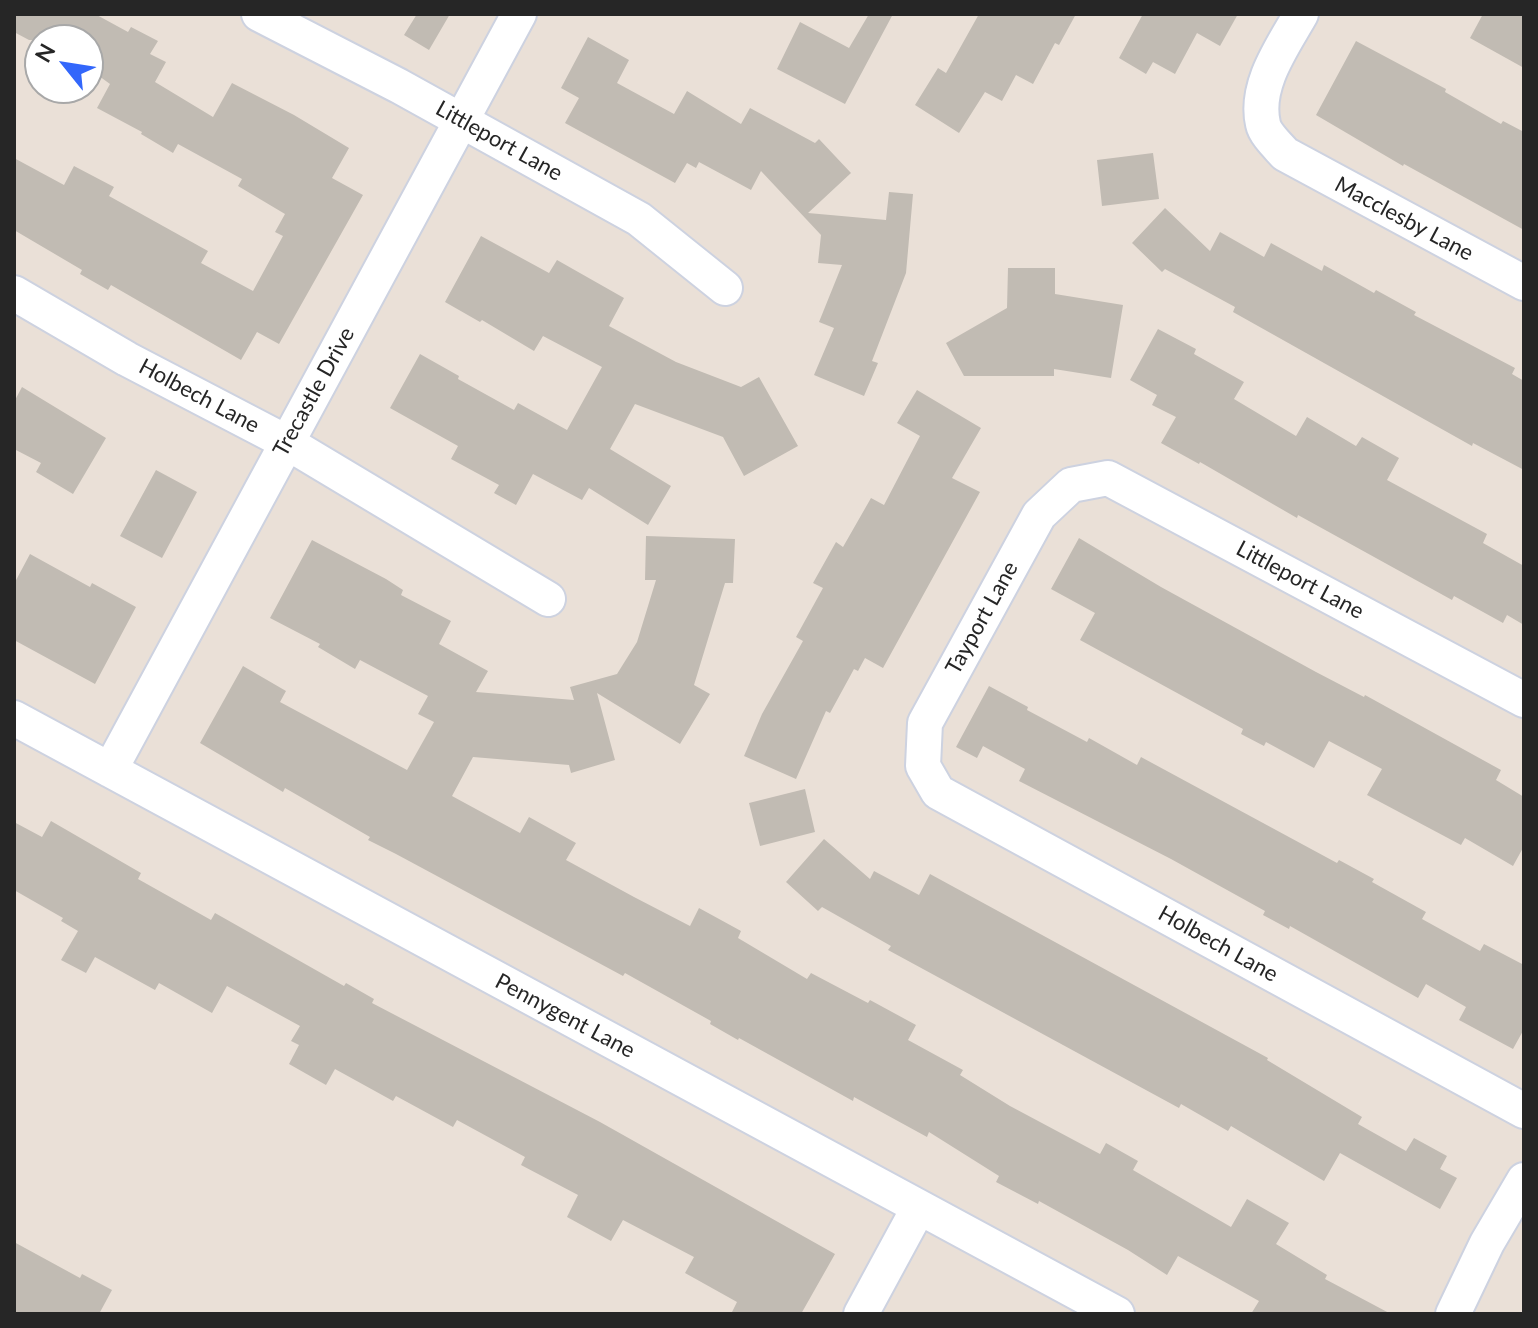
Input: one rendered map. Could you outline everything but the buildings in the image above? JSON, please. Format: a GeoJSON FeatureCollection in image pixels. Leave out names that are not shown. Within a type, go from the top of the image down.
{"type":"FeatureCollection","features":[{"type":"Feature","properties":{"kind":"street","name":"Littleport Lane"},"geometry":{"type":"LineString","coordinates":[[259,14],[639,219],[725,288]]}},
{"type":"Feature","properties":{"kind":"street","name":"Trecastle Drive"},"geometry":{"type":"LineString","coordinates":[[110,770],[519,14]]}},
{"type":"Feature","properties":{"kind":"street","name":"Macclesby Lane"},"geometry":{"type":"LineString","coordinates":[[1301,14],[1278,55],[1261,95],[1263,127],[1285,154],[1524,283]]}},
{"type":"Feature","properties":{"kind":"street","name":"Holbech Lane"},"geometry":{"type":"LineString","coordinates":[[14,293],[127,359],[286,442],[548,599]]}},
{"type":"Feature","properties":{"kind":"street","name":"Littleport Lane"},"geometry":{"type":"LineString","coordinates":[[1071,485],[1108,478],[1524,700]]}},
{"type":"Feature","properties":{"kind":"street","name":"Tayport Lane"},"geometry":{"type":"LineString","coordinates":[[923,766],[925,723],[1039,515],[1071,485]]}},
{"type":"Feature","properties":{"kind":"street","name":"Pennygent Lane"},"geometry":{"type":"LineString","coordinates":[[14,718],[1117,1314]]}},
{"type":"Feature","properties":{"kind":"street","name":"Holbech Lane"},"geometry":{"type":"LineString","coordinates":[[923,766],[938,792],[1524,1111]]}},
{"type":"Feature","properties":{"kind":"street"},"geometry":{"type":"LineString","coordinates":[[1453,1314],[1487,1243],[1524,1180]]}},
{"type":"Feature","properties":{"kind":"street"},"geometry":{"type":"LineString","coordinates":[[861,1314],[919,1207]]}}]}
